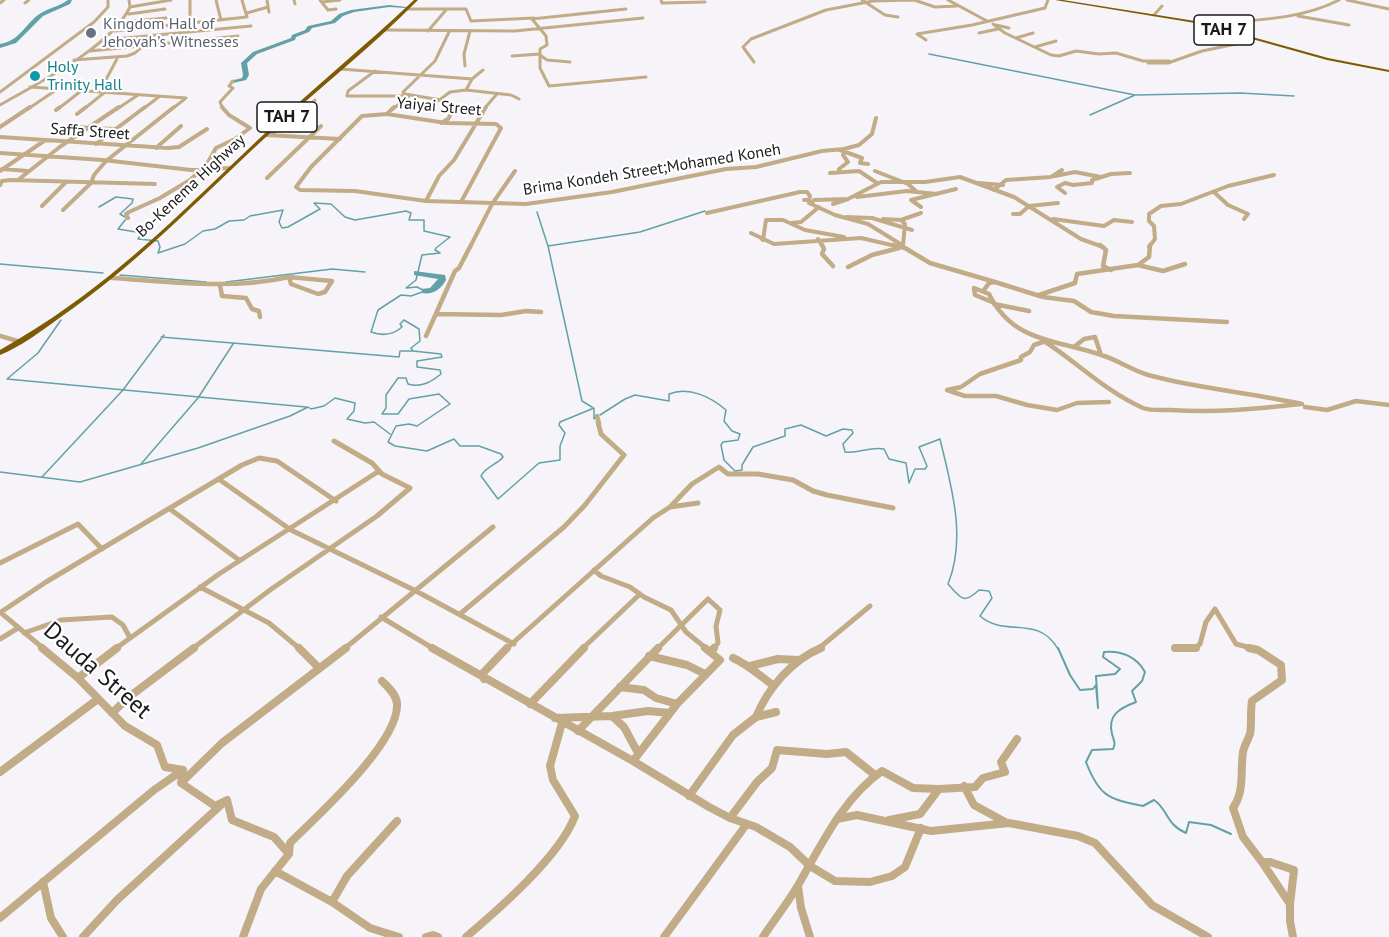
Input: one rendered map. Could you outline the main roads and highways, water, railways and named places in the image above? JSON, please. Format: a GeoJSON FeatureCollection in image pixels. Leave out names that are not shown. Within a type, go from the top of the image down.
{"type":"FeatureCollection","features":[{"type":"Feature","properties":{"kind":"highway","name":"Bo-Kenema Highway"},"geometry":{"type":"LineString","coordinates":[[0,352],[21,342],[80,303],[112,278],[416,0]]}},
{"type":"Feature","properties":{"kind":"highway","name":"TAH 7"},"geometry":{"type":"LineString","coordinates":[[1057,0],[1203,24],[1335,60],[1389,72]]}},
{"type":"Feature","properties":{"kind":"waterway"},"geometry":{"type":"LineString","coordinates":[[0,46],[14,41],[41,15],[70,0]]}},
{"type":"Feature","properties":{"kind":"waterway"},"geometry":{"type":"LineString","coordinates":[[233,81],[244,79],[246,75],[244,63],[255,53],[293,39],[294,36],[307,31],[310,27],[333,22],[341,15],[353,11],[389,6],[405,7]]}},
{"type":"Feature","properties":{"kind":"waterway"},"geometry":{"type":"LineString","coordinates":[[929,54],[1135,95]]}},
{"type":"Feature","properties":{"kind":"waterway"},"geometry":{"type":"LineString","coordinates":[[1135,95],[1240,93],[1294,96]]}},
{"type":"Feature","properties":{"kind":"waterway"},"geometry":{"type":"LineString","coordinates":[[1090,115],[1135,95]]}},
{"type":"Feature","properties":{"kind":"waterway"},"geometry":{"type":"LineString","coordinates":[[99,207],[116,197],[133,199],[132,203],[120,214],[125,217]]}},
{"type":"Feature","properties":{"kind":"waterway"},"geometry":{"type":"LineString","coordinates":[[126,219],[118,229],[142,233],[138,239],[158,241],[160,247],[158,253],[185,244],[203,231],[215,229],[229,221],[244,220],[250,216],[283,210],[279,222],[282,228],[288,227],[320,209],[314,203],[331,204],[345,217],[355,220],[406,211],[411,213],[409,220],[424,220],[424,231],[450,237],[436,248],[435,250],[440,253],[422,255],[416,280],[406,288],[417,287],[425,291],[411,296],[401,295],[378,310],[371,332],[391,333],[399,330],[404,320],[419,329],[420,341],[411,348],[413,351]]}},
{"type":"Feature","properties":{"kind":"waterway"},"geometry":{"type":"LineString","coordinates":[[548,246],[640,232],[705,211]]}},
{"type":"Feature","properties":{"kind":"waterway"},"geometry":{"type":"LineString","coordinates":[[537,212],[548,246]]}},
{"type":"Feature","properties":{"kind":"waterway"},"geometry":{"type":"LineString","coordinates":[[548,246],[582,401],[592,407]]}},
{"type":"Feature","properties":{"kind":"waterway"},"geometry":{"type":"LineString","coordinates":[[0,264],[103,273]]}},
{"type":"Feature","properties":{"kind":"waterway"},"geometry":{"type":"LineString","coordinates":[[226,282],[332,269],[365,272]]}},
{"type":"Feature","properties":{"kind":"waterway"},"geometry":{"type":"LineString","coordinates":[[417,273],[442,277],[436,287],[425,291]]}},
{"type":"Feature","properties":{"kind":"waterway"},"geometry":{"type":"LineString","coordinates":[[120,275],[206,282]]}},
{"type":"Feature","properties":{"kind":"waterway"},"geometry":{"type":"LineString","coordinates":[[61,320],[38,353],[7,379],[123,390]]}},
{"type":"Feature","properties":{"kind":"waterway"},"geometry":{"type":"LineString","coordinates":[[123,390],[162,337]]}},
{"type":"Feature","properties":{"kind":"waterway"},"geometry":{"type":"LineString","coordinates":[[162,337],[399,357],[400,351],[413,351]]}},
{"type":"Feature","properties":{"kind":"waterway"},"geometry":{"type":"LineString","coordinates":[[199,397],[233,344]]}},
{"type":"Feature","properties":{"kind":"waterway"},"geometry":{"type":"LineString","coordinates":[[413,351],[441,354],[442,357],[417,361],[417,367],[440,370],[441,374],[422,385],[408,384],[406,378],[398,378],[386,395],[386,408],[382,414],[398,414],[409,399],[439,394],[450,404],[417,426],[409,424],[396,426],[388,442],[395,446],[427,451],[454,439],[460,446],[479,446],[501,454],[503,457],[481,476],[498,499],[539,463],[560,460],[560,446],[565,433],[559,425],[560,422],[594,408],[594,419],[596,417]]}},
{"type":"Feature","properties":{"kind":"waterway"},"geometry":{"type":"LineString","coordinates":[[42,477],[123,390]]}},
{"type":"Feature","properties":{"kind":"waterway"},"geometry":{"type":"LineString","coordinates":[[123,390],[199,397]]}},
{"type":"Feature","properties":{"kind":"waterway"},"geometry":{"type":"LineString","coordinates":[[600,415],[635,395],[669,401],[669,394],[684,391],[707,397],[726,410],[724,421],[732,431],[740,434],[738,440],[723,442],[721,445],[724,460],[735,471],[742,470],[742,465],[753,447],[785,436],[785,429],[801,425],[826,436],[843,429],[852,430],[853,433],[843,444],[845,452],[884,449],[889,459],[906,463],[909,483],[915,469],[925,469],[927,466],[919,447],[940,439],[952,493],[957,530],[954,566],[948,584],[962,598],[969,597],[979,590],[989,591],[992,598],[980,616],[1000,626],[1041,632],[1050,638],[1058,649]]}},
{"type":"Feature","properties":{"kind":"waterway"},"geometry":{"type":"LineString","coordinates":[[141,464],[199,397]]}},
{"type":"Feature","properties":{"kind":"waterway"},"geometry":{"type":"LineString","coordinates":[[199,397],[306,407]]}},
{"type":"Feature","properties":{"kind":"waterway"},"geometry":{"type":"LineString","coordinates":[[0,472],[80,482],[198,448],[290,416],[308,407],[311,409],[324,406],[335,398],[355,403],[354,411],[347,419],[365,423],[374,422],[390,434]]}},
{"type":"Feature","properties":{"kind":"waterway"},"geometry":{"type":"LineString","coordinates":[[1058,648],[1070,675],[1080,690],[1093,689],[1096,685],[1098,708],[1096,676],[1115,674],[1120,669],[1103,657],[1104,652],[1116,652],[1128,656],[1138,662],[1145,672],[1142,681],[1132,691],[1136,702],[1120,710],[1113,717],[1111,722],[1115,743],[1113,749],[1092,750],[1086,762],[1095,782],[1101,789],[1113,798],[1143,806],[1154,800],[1175,826],[1186,833],[1189,822],[1211,825],[1231,834]]}},
{"type":"Feature","properties":{"kind":"place","name":"Kingdom Hall of Jehovah’s Witnesses"},"geometry":{"type":"Point","coordinates":[91,33]}},
{"type":"Feature","properties":{"kind":"place","name":"Holy Trinity Hall"},"geometry":{"type":"Point","coordinates":[35,76]}}]}
